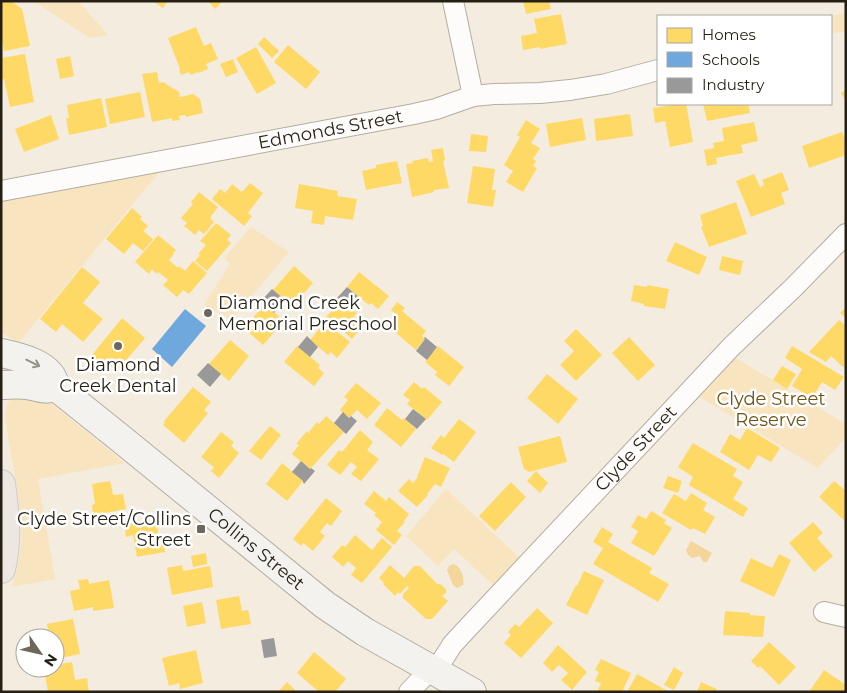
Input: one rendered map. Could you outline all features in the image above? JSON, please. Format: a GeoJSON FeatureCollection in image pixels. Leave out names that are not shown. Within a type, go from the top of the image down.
{"type":"FeatureCollection","features":[{"type":"Feature","properties":{"kind":"main road"},"geometry":{"type":"LineString","coordinates":[[1,484],[6,521],[5,546],[1,569]]}},
{"type":"Feature","properties":{"kind":"street"},"geometry":{"type":"LineString","coordinates":[[453,1],[473,96]]}},
{"type":"Feature","properties":{"kind":"street","name":"Edmonds Street"},"geometry":{"type":"LineString","coordinates":[[1,191],[397,118],[436,109],[473,96],[540,94],[570,90],[606,84],[657,70]]}},
{"type":"Feature","properties":{"kind":"street","name":"Clyde Street"},"geometry":{"type":"LineString","coordinates":[[410,692],[433,671],[456,640],[732,346],[846,234]]}},
{"type":"Feature","properties":{"kind":"street","name":"Collins Street"},"geometry":{"type":"LineString","coordinates":[[1,353],[22,358],[41,367],[51,376],[55,386],[325,605],[359,628],[472,692]]}},
{"type":"Feature","properties":{"kind":"street"},"geometry":{"type":"LineString","coordinates":[[1,385],[26,384],[46,389],[55,386]]}},
{"type":"Feature","properties":{"kind":"street"},"geometry":{"type":"LineString","coordinates":[[824,612],[846,617]]}},
{"type":"Feature","properties":{"kind":"green space"},"geometry":{"type":"Polygon","coordinates":[[[33,1],[78,1],[108,35],[90,38],[33,1]]]}},
{"type":"Feature","properties":{"kind":"green space"},"geometry":{"type":"Polygon","coordinates":[[[846,13],[846,31],[832,34],[832,16],[846,13]]]}},
{"type":"Feature","properties":{"kind":"green space"},"geometry":{"type":"Polygon","coordinates":[[[161,170],[19,342],[1,333],[1,198],[161,170]]]}},
{"type":"Feature","properties":{"kind":"green space"},"geometry":{"type":"Polygon","coordinates":[[[251,227],[289,252],[232,319],[204,305],[230,264],[224,258],[251,227]]]}},
{"type":"Feature","properties":{"kind":"green space","name":"Clyde Street Reserve"},"geometry":{"type":"Polygon","coordinates":[[[734,357],[846,424],[846,437],[818,468],[698,396],[734,357]]]}},
{"type":"Feature","properties":{"kind":"green space"},"geometry":{"type":"Polygon","coordinates":[[[14,396],[48,401],[125,463],[38,479],[55,579],[12,587],[20,553],[21,526],[18,494],[5,414],[8,402],[14,396]]]}},
{"type":"Feature","properties":{"kind":"green space"},"geometry":{"type":"Polygon","coordinates":[[[446,489],[520,558],[494,586],[454,549],[438,566],[406,536],[446,489]]]}},
{"type":"Feature","properties":{"kind":"shaded area"},"geometry":{"type":"Polygon","coordinates":[[[691,541],[712,553],[707,562],[703,562],[700,556],[692,558],[688,555],[686,550],[691,541]]]}},
{"type":"Feature","properties":{"kind":"shaded area"},"geometry":{"type":"Polygon","coordinates":[[[454,564],[462,573],[463,579],[463,585],[457,588],[453,585],[447,570],[449,566],[454,564]]]}},
{"type":"Feature","properties":{"kind":"building: Homes"},"geometry":{"type":"Polygon","coordinates":[[[1,1],[11,1],[22,9],[30,46],[4,51],[1,36],[1,1]]]}},
{"type":"Feature","properties":{"kind":"building: Homes"},"geometry":{"type":"Polygon","coordinates":[[[153,1],[167,1],[163,8],[153,1]]]}},
{"type":"Feature","properties":{"kind":"building: Homes"},"geometry":{"type":"Polygon","coordinates":[[[208,1],[223,1],[215,9],[208,1]]]}},
{"type":"Feature","properties":{"kind":"building: Homes"},"geometry":{"type":"Polygon","coordinates":[[[523,1],[549,1],[551,9],[526,14],[523,1]]]}},
{"type":"Feature","properties":{"kind":"building: Homes"},"geometry":{"type":"Polygon","coordinates":[[[561,14],[567,44],[523,50],[521,36],[537,33],[534,19],[561,14]]]}},
{"type":"Feature","properties":{"kind":"building: Homes"},"geometry":{"type":"Polygon","coordinates":[[[196,27],[204,46],[211,43],[218,59],[206,64],[208,69],[199,73],[191,75],[189,72],[181,75],[168,38],[196,27]]]}},
{"type":"Feature","properties":{"kind":"building: Homes"},"geometry":{"type":"Polygon","coordinates":[[[264,37],[279,51],[272,58],[258,44],[264,37]]]}},
{"type":"Feature","properties":{"kind":"building: Homes"},"geometry":{"type":"Polygon","coordinates":[[[288,45],[320,72],[306,89],[274,62],[288,45]]]}},
{"type":"Feature","properties":{"kind":"building: Homes"},"geometry":{"type":"Polygon","coordinates":[[[256,47],[276,83],[257,94],[236,58],[256,47]]]}},
{"type":"Feature","properties":{"kind":"building: Homes"},"geometry":{"type":"Polygon","coordinates":[[[25,54],[34,102],[10,107],[4,79],[1,80],[1,58],[25,54]]]}},
{"type":"Feature","properties":{"kind":"building: Homes"},"geometry":{"type":"Polygon","coordinates":[[[70,56],[74,76],[60,79],[56,59],[70,56]]]}},
{"type":"Feature","properties":{"kind":"building: Homes"},"geometry":{"type":"Polygon","coordinates":[[[233,59],[238,72],[226,77],[220,64],[233,59]]]}},
{"type":"Feature","properties":{"kind":"building: Homes"},"geometry":{"type":"Polygon","coordinates":[[[157,72],[159,83],[163,82],[179,92],[180,97],[193,94],[200,99],[203,113],[186,117],[185,115],[179,116],[180,120],[172,121],[172,118],[152,122],[142,74],[157,72]]]}},
{"type":"Feature","properties":{"kind":"building: Homes"},"geometry":{"type":"Polygon","coordinates":[[[846,90],[846,101],[841,93],[846,90]]]}},
{"type":"Feature","properties":{"kind":"building: Homes"},"geometry":{"type":"Polygon","coordinates":[[[140,92],[145,117],[110,124],[105,99],[140,92]]]}},
{"type":"Feature","properties":{"kind":"building: Homes"},"geometry":{"type":"Polygon","coordinates":[[[101,98],[107,127],[69,135],[66,118],[69,118],[67,105],[101,98]]]}},
{"type":"Feature","properties":{"kind":"building: Homes"},"geometry":{"type":"Polygon","coordinates":[[[686,105],[693,142],[670,147],[665,121],[655,123],[653,108],[686,105]]]}},
{"type":"Feature","properties":{"kind":"building: Homes"},"geometry":{"type":"Polygon","coordinates":[[[703,105],[748,105],[750,113],[707,121],[703,105]]]}},
{"type":"Feature","properties":{"kind":"building: Homes"},"geometry":{"type":"Polygon","coordinates":[[[630,114],[633,136],[596,141],[594,119],[630,114]]]}},
{"type":"Feature","properties":{"kind":"building: Homes"},"geometry":{"type":"Polygon","coordinates":[[[51,115],[59,139],[24,152],[15,129],[51,115]]]}},
{"type":"Feature","properties":{"kind":"building: Homes"},"geometry":{"type":"Polygon","coordinates":[[[582,118],[586,140],[550,147],[546,124],[582,118]]]}},
{"type":"Feature","properties":{"kind":"building: Homes"},"geometry":{"type":"Polygon","coordinates":[[[526,120],[540,129],[531,143],[540,148],[533,159],[536,161],[533,166],[537,168],[523,192],[506,182],[513,171],[504,165],[520,137],[517,135],[526,120]]]}},
{"type":"Feature","properties":{"kind":"building: Homes"},"geometry":{"type":"Polygon","coordinates":[[[754,122],[758,141],[741,145],[743,153],[716,158],[717,164],[707,166],[704,150],[714,148],[713,143],[724,141],[722,128],[754,122]]]}},
{"type":"Feature","properties":{"kind":"building: Homes"},"geometry":{"type":"Polygon","coordinates":[[[842,132],[846,141],[846,155],[809,168],[802,146],[842,132]]]}},
{"type":"Feature","properties":{"kind":"building: Homes"},"geometry":{"type":"Polygon","coordinates":[[[471,134],[488,136],[486,152],[469,151],[471,134]]]}},
{"type":"Feature","properties":{"kind":"building: Homes"},"geometry":{"type":"Polygon","coordinates":[[[443,148],[445,160],[443,161],[449,188],[434,190],[434,192],[412,197],[406,164],[428,158],[429,162],[433,161],[431,150],[443,148]]]}},
{"type":"Feature","properties":{"kind":"building: Homes"},"geometry":{"type":"Polygon","coordinates":[[[397,161],[402,183],[366,190],[362,171],[376,168],[376,165],[397,161]]]}},
{"type":"Feature","properties":{"kind":"building: Homes"},"geometry":{"type":"Polygon","coordinates":[[[473,166],[495,169],[492,190],[496,190],[493,207],[467,203],[473,166]]]}},
{"type":"Feature","properties":{"kind":"building: Homes"},"geometry":{"type":"Polygon","coordinates":[[[782,172],[789,190],[781,193],[785,204],[751,217],[736,181],[754,174],[760,187],[764,185],[762,180],[782,172]]]}},
{"type":"Feature","properties":{"kind":"building: Homes"},"geometry":{"type":"Polygon","coordinates":[[[250,183],[263,193],[248,213],[252,216],[244,226],[212,199],[220,189],[225,193],[232,184],[242,192],[250,183]]]}},
{"type":"Feature","properties":{"kind":"building: Homes"},"geometry":{"type":"Polygon","coordinates":[[[299,184],[338,191],[337,196],[357,199],[353,220],[325,216],[324,225],[311,223],[313,211],[295,208],[299,184]]]}},
{"type":"Feature","properties":{"kind":"building: Homes"},"geometry":{"type":"Polygon","coordinates":[[[199,192],[218,207],[210,218],[214,222],[204,234],[199,230],[195,235],[184,226],[187,223],[181,218],[193,204],[191,202],[199,192]]]}},
{"type":"Feature","properties":{"kind":"building: Homes"},"geometry":{"type":"Polygon","coordinates":[[[736,202],[747,234],[709,247],[701,227],[703,226],[700,215],[736,202]]]}},
{"type":"Feature","properties":{"kind":"building: Homes"},"geometry":{"type":"Polygon","coordinates":[[[132,208],[148,226],[143,231],[153,239],[143,251],[133,243],[124,254],[106,239],[132,208]]]}},
{"type":"Feature","properties":{"kind":"building: Homes"},"geometry":{"type":"Polygon","coordinates":[[[216,223],[231,235],[227,240],[231,243],[207,271],[195,261],[206,245],[200,241],[216,223]]]}},
{"type":"Feature","properties":{"kind":"building: Homes"},"geometry":{"type":"Polygon","coordinates":[[[158,235],[176,250],[169,260],[178,268],[179,266],[185,271],[193,261],[207,273],[189,294],[183,290],[177,297],[163,285],[168,280],[152,269],[149,274],[135,262],[158,235]]]}},
{"type":"Feature","properties":{"kind":"building: Homes"},"geometry":{"type":"Polygon","coordinates":[[[675,242],[707,257],[699,275],[666,261],[675,242]]]}},
{"type":"Feature","properties":{"kind":"building: Homes"},"geometry":{"type":"Polygon","coordinates":[[[722,256],[743,261],[740,275],[719,270],[722,256]]]}},
{"type":"Feature","properties":{"kind":"building: Homes"},"geometry":{"type":"Polygon","coordinates":[[[294,266],[313,283],[292,307],[273,290],[294,266]]]}},
{"type":"Feature","properties":{"kind":"building: Homes"},"geometry":{"type":"Polygon","coordinates":[[[82,267],[100,282],[83,303],[103,319],[83,342],[62,324],[56,332],[40,319],[82,267]]]}},
{"type":"Feature","properties":{"kind":"building: Homes"},"geometry":{"type":"Polygon","coordinates":[[[359,272],[389,296],[378,309],[371,303],[369,305],[347,287],[359,272]]]}},
{"type":"Feature","properties":{"kind":"building: Homes"},"geometry":{"type":"Polygon","coordinates":[[[634,285],[669,289],[665,309],[644,306],[644,304],[631,301],[634,285]]]}},
{"type":"Feature","properties":{"kind":"building: Homes"},"geometry":{"type":"Polygon","coordinates":[[[341,300],[357,313],[354,316],[364,324],[352,339],[326,317],[341,300]]]}},
{"type":"Feature","properties":{"kind":"building: Homes"},"geometry":{"type":"Polygon","coordinates":[[[397,302],[405,308],[402,311],[426,331],[422,336],[425,339],[416,350],[388,326],[397,315],[391,310],[397,302]]]}},
{"type":"Feature","properties":{"kind":"building: Homes"},"geometry":{"type":"Polygon","coordinates":[[[265,304],[284,321],[263,345],[244,328],[265,304]]]}},
{"type":"Feature","properties":{"kind":"building: Homes"},"geometry":{"type":"Polygon","coordinates":[[[846,307],[846,318],[840,313],[846,307]]]}},
{"type":"Feature","properties":{"kind":"building: Homes","name":"Diamond Creek Dental"},"geometry":{"type":"Polygon","coordinates":[[[122,318],[145,338],[117,371],[109,365],[106,367],[92,355],[122,318]]]}},
{"type":"Feature","properties":{"kind":"building: Homes"},"geometry":{"type":"Polygon","coordinates":[[[839,320],[846,326],[846,365],[843,367],[831,356],[826,362],[809,352],[839,320]]]}},
{"type":"Feature","properties":{"kind":"building: Homes"},"geometry":{"type":"Polygon","coordinates":[[[325,322],[350,342],[337,358],[331,352],[328,355],[310,340],[325,322]]]}},
{"type":"Feature","properties":{"kind":"building: Homes"},"geometry":{"type":"Polygon","coordinates":[[[576,329],[602,355],[576,381],[560,365],[574,351],[564,341],[576,329]]]}},
{"type":"Feature","properties":{"kind":"building: Homes"},"geometry":{"type":"Polygon","coordinates":[[[629,337],[655,365],[638,381],[612,353],[629,337]]]}},
{"type":"Feature","properties":{"kind":"building: Homes"},"geometry":{"type":"Polygon","coordinates":[[[230,340],[249,356],[229,381],[209,364],[230,340]]]}},
{"type":"Feature","properties":{"kind":"building: Homes"},"geometry":{"type":"Polygon","coordinates":[[[297,346],[320,365],[318,368],[324,373],[314,386],[284,362],[297,346]]]}},
{"type":"Feature","properties":{"kind":"building: Homes"},"geometry":{"type":"Polygon","coordinates":[[[438,346],[464,367],[449,386],[435,375],[437,372],[425,362],[438,346]]]}},
{"type":"Feature","properties":{"kind":"building: Homes"},"geometry":{"type":"Polygon","coordinates":[[[792,346],[844,377],[835,390],[822,382],[812,398],[792,386],[802,369],[785,358],[792,346]]]}},
{"type":"Feature","properties":{"kind":"building: Homes"},"geometry":{"type":"Polygon","coordinates":[[[782,366],[796,374],[787,389],[773,380],[782,366]]]}},
{"type":"Feature","properties":{"kind":"building: Homes"},"geometry":{"type":"Polygon","coordinates":[[[547,374],[578,399],[558,424],[527,398],[547,374]]]}},
{"type":"Feature","properties":{"kind":"building: Homes"},"geometry":{"type":"Polygon","coordinates":[[[414,382],[422,389],[424,387],[442,402],[427,420],[407,404],[410,400],[403,395],[414,382]]]}},
{"type":"Feature","properties":{"kind":"building: Homes"},"geometry":{"type":"Polygon","coordinates":[[[356,383],[381,403],[367,419],[357,410],[349,418],[340,410],[348,400],[344,397],[356,383]]]}},
{"type":"Feature","properties":{"kind":"building: Homes"},"geometry":{"type":"Polygon","coordinates":[[[193,387],[211,402],[204,410],[208,413],[184,443],[163,425],[164,421],[193,387]]]}},
{"type":"Feature","properties":{"kind":"building: Homes"},"geometry":{"type":"Polygon","coordinates":[[[387,408],[402,420],[404,418],[416,429],[401,447],[374,425],[387,408]]]}},
{"type":"Feature","properties":{"kind":"building: Homes"},"geometry":{"type":"Polygon","coordinates":[[[326,416],[344,432],[310,469],[292,454],[299,445],[296,444],[307,431],[308,433],[317,422],[319,424],[326,416]]]}},
{"type":"Feature","properties":{"kind":"building: Homes"},"geometry":{"type":"Polygon","coordinates":[[[459,419],[476,432],[454,462],[431,448],[441,435],[444,438],[459,419]]]}},
{"type":"Feature","properties":{"kind":"building: Homes"},"geometry":{"type":"Polygon","coordinates":[[[270,426],[281,435],[261,460],[249,451],[270,426]]]}},
{"type":"Feature","properties":{"kind":"building: Homes"},"geometry":{"type":"Polygon","coordinates":[[[747,428],[780,448],[771,462],[758,455],[749,470],[720,452],[730,434],[740,440],[747,428]]]}},
{"type":"Feature","properties":{"kind":"building: Homes"},"geometry":{"type":"Polygon","coordinates":[[[360,430],[373,442],[367,450],[379,459],[361,481],[351,474],[357,467],[351,462],[340,475],[327,465],[339,450],[342,452],[360,430]]]}},
{"type":"Feature","properties":{"kind":"building: Homes"},"geometry":{"type":"Polygon","coordinates":[[[221,432],[234,442],[231,446],[239,453],[219,478],[211,471],[214,467],[201,457],[221,432]]]}},
{"type":"Feature","properties":{"kind":"building: Homes"},"geometry":{"type":"Polygon","coordinates":[[[560,436],[567,462],[529,472],[524,469],[518,447],[560,436]]]}},
{"type":"Feature","properties":{"kind":"building: Homes"},"geometry":{"type":"Polygon","coordinates":[[[693,443],[737,469],[733,476],[743,482],[733,499],[748,508],[743,517],[689,485],[693,477],[678,467],[693,443]]]}},
{"type":"Feature","properties":{"kind":"building: Homes"},"geometry":{"type":"Polygon","coordinates":[[[425,457],[450,468],[441,487],[435,484],[417,507],[398,491],[409,479],[413,483],[418,477],[425,457]]]}},
{"type":"Feature","properties":{"kind":"building: Homes"},"geometry":{"type":"Polygon","coordinates":[[[282,463],[303,481],[287,501],[266,484],[282,463]]]}},
{"type":"Feature","properties":{"kind":"building: Homes"},"geometry":{"type":"Polygon","coordinates":[[[536,471],[548,483],[540,493],[527,481],[536,471]]]}},
{"type":"Feature","properties":{"kind":"building: Homes"},"geometry":{"type":"Polygon","coordinates":[[[668,476],[682,481],[678,493],[663,488],[668,476]]]}},
{"type":"Feature","properties":{"kind":"building: Homes"},"geometry":{"type":"Polygon","coordinates":[[[110,481],[113,495],[123,494],[126,509],[93,515],[92,505],[95,504],[92,484],[110,481]]]}},
{"type":"Feature","properties":{"kind":"building: Homes"},"geometry":{"type":"Polygon","coordinates":[[[834,481],[846,491],[846,522],[819,497],[834,481]]]}},
{"type":"Feature","properties":{"kind":"building: Homes"},"geometry":{"type":"Polygon","coordinates":[[[511,482],[526,497],[495,531],[479,516],[511,482]]]}},
{"type":"Feature","properties":{"kind":"building: Homes"},"geometry":{"type":"Polygon","coordinates":[[[374,491],[386,501],[389,497],[409,514],[397,531],[402,535],[394,545],[376,530],[382,522],[374,515],[376,513],[364,504],[374,491]]]}},
{"type":"Feature","properties":{"kind":"building: Homes"},"geometry":{"type":"Polygon","coordinates":[[[691,493],[707,503],[703,510],[715,517],[705,534],[693,528],[691,530],[662,513],[674,494],[686,501],[691,493]]]}},
{"type":"Feature","properties":{"kind":"building: Homes"},"geometry":{"type":"Polygon","coordinates":[[[326,498],[342,511],[331,526],[327,523],[320,532],[325,536],[313,551],[303,543],[301,546],[293,539],[326,498]]]}},
{"type":"Feature","properties":{"kind":"building: Homes"},"geometry":{"type":"Polygon","coordinates":[[[651,511],[666,520],[664,523],[672,528],[654,556],[631,543],[638,531],[631,527],[638,515],[646,519],[651,511]]]}},
{"type":"Feature","properties":{"kind":"building: Homes"},"geometry":{"type":"Polygon","coordinates":[[[156,520],[159,539],[163,539],[165,552],[137,557],[133,535],[126,537],[124,523],[156,520]]]}},
{"type":"Feature","properties":{"kind":"building: Homes"},"geometry":{"type":"Polygon","coordinates":[[[813,522],[823,533],[817,538],[833,556],[814,572],[789,543],[813,522]]]}},
{"type":"Feature","properties":{"kind":"building: Homes"},"geometry":{"type":"Polygon","coordinates":[[[602,527],[613,534],[608,542],[652,568],[649,573],[669,584],[658,602],[593,564],[603,548],[593,542],[602,527]]]}},
{"type":"Feature","properties":{"kind":"building: Homes"},"geometry":{"type":"Polygon","coordinates":[[[355,535],[372,550],[382,538],[392,547],[362,583],[351,575],[356,568],[348,561],[343,567],[332,557],[342,545],[345,547],[355,535]]]}},
{"type":"Feature","properties":{"kind":"building: Homes"},"geometry":{"type":"Polygon","coordinates":[[[206,553],[207,564],[193,567],[191,556],[206,553]]]}},
{"type":"Feature","properties":{"kind":"building: Homes"},"geometry":{"type":"Polygon","coordinates":[[[779,554],[791,560],[774,597],[740,581],[751,558],[772,568],[779,554]]]}},
{"type":"Feature","properties":{"kind":"building: Homes"},"geometry":{"type":"Polygon","coordinates":[[[182,565],[183,571],[210,566],[213,587],[172,595],[167,568],[182,565]]]}},
{"type":"Feature","properties":{"kind":"building: Homes"},"geometry":{"type":"Polygon","coordinates":[[[390,565],[404,578],[414,566],[420,566],[437,584],[446,589],[446,593],[442,596],[448,601],[432,619],[426,619],[403,598],[403,594],[409,588],[407,586],[400,594],[398,592],[395,596],[383,584],[379,578],[390,565]]]}},
{"type":"Feature","properties":{"kind":"building: Homes"},"geometry":{"type":"Polygon","coordinates":[[[584,571],[604,580],[587,615],[566,605],[584,571]]]}},
{"type":"Feature","properties":{"kind":"building: Homes"},"geometry":{"type":"Polygon","coordinates":[[[88,579],[89,584],[109,580],[114,608],[93,611],[93,607],[74,611],[70,591],[80,589],[78,580],[88,579]]]}},
{"type":"Feature","properties":{"kind":"building: Homes"},"geometry":{"type":"Polygon","coordinates":[[[239,596],[242,611],[248,610],[251,624],[221,629],[216,600],[239,596]]]}},
{"type":"Feature","properties":{"kind":"building: Homes"},"geometry":{"type":"Polygon","coordinates":[[[202,602],[206,623],[187,627],[183,606],[202,602]]]}},
{"type":"Feature","properties":{"kind":"building: Homes"},"geometry":{"type":"Polygon","coordinates":[[[537,608],[553,623],[521,658],[504,643],[511,635],[508,632],[515,624],[519,627],[537,608]]]}},
{"type":"Feature","properties":{"kind":"building: Homes"},"geometry":{"type":"Polygon","coordinates":[[[725,611],[765,616],[763,637],[723,635],[725,611]]]}},
{"type":"Feature","properties":{"kind":"building: Homes"},"geometry":{"type":"Polygon","coordinates":[[[73,619],[80,654],[65,657],[65,628],[48,628],[47,624],[73,619]]]}},
{"type":"Feature","properties":{"kind":"building: Homes"},"geometry":{"type":"Polygon","coordinates":[[[769,642],[796,667],[779,685],[760,666],[758,668],[751,661],[769,642]]]}},
{"type":"Feature","properties":{"kind":"building: Homes"},"geometry":{"type":"Polygon","coordinates":[[[558,645],[587,672],[572,690],[561,680],[568,673],[559,665],[552,672],[543,663],[558,645]]]}},
{"type":"Feature","properties":{"kind":"building: Homes"},"geometry":{"type":"Polygon","coordinates":[[[196,650],[203,683],[180,689],[179,683],[169,686],[162,658],[196,650]]]}},
{"type":"Feature","properties":{"kind":"building: Homes"},"geometry":{"type":"Polygon","coordinates":[[[314,652],[346,679],[335,692],[319,692],[297,673],[314,652]]]}},
{"type":"Feature","properties":{"kind":"building: Homes"},"geometry":{"type":"Polygon","coordinates":[[[601,659],[631,673],[622,692],[597,692],[601,683],[595,681],[599,672],[595,670],[601,659]]]}},
{"type":"Feature","properties":{"kind":"building: Homes"},"geometry":{"type":"Polygon","coordinates":[[[72,662],[75,680],[87,678],[89,692],[48,692],[46,678],[65,678],[65,663],[72,662]]]}},
{"type":"Feature","properties":{"kind":"building: Homes"},"geometry":{"type":"Polygon","coordinates":[[[674,667],[683,673],[674,690],[664,685],[674,667]]]}},
{"type":"Feature","properties":{"kind":"building: Homes"},"geometry":{"type":"Polygon","coordinates":[[[824,670],[846,685],[846,692],[809,692],[824,670]]]}},
{"type":"Feature","properties":{"kind":"building: Homes"},"geometry":{"type":"Polygon","coordinates":[[[637,674],[666,690],[666,692],[627,692],[637,674]]]}},
{"type":"Feature","properties":{"kind":"building: Homes"},"geometry":{"type":"Polygon","coordinates":[[[287,682],[297,692],[278,692],[287,682]]]}},
{"type":"Feature","properties":{"kind":"building: Homes"},"geometry":{"type":"Polygon","coordinates":[[[701,682],[717,689],[716,692],[697,691],[701,682]]]}},
{"type":"Feature","properties":{"kind":"building: Schools"},"geometry":{"type":"Polygon","coordinates":[[[185,309],[206,326],[172,367],[152,349],[185,309]]]}},
{"type":"Feature","properties":{"kind":"building: Industry"},"geometry":{"type":"Polygon","coordinates":[[[347,287],[360,298],[352,309],[337,298],[347,287]]]}},
{"type":"Feature","properties":{"kind":"building: Industry"},"geometry":{"type":"Polygon","coordinates":[[[272,289],[285,300],[274,313],[261,301],[272,289]]]}},
{"type":"Feature","properties":{"kind":"building: Industry"},"geometry":{"type":"Polygon","coordinates":[[[307,336],[318,347],[310,357],[298,347],[307,336]]]}},
{"type":"Feature","properties":{"kind":"building: Industry"},"geometry":{"type":"Polygon","coordinates":[[[425,337],[437,347],[427,360],[416,351],[425,337]]]}},
{"type":"Feature","properties":{"kind":"building: Industry"},"geometry":{"type":"Polygon","coordinates":[[[208,363],[221,374],[210,387],[197,375],[208,363]]]}},
{"type":"Feature","properties":{"kind":"building: Industry"},"geometry":{"type":"Polygon","coordinates":[[[413,409],[426,419],[417,429],[405,419],[413,409]]]}},
{"type":"Feature","properties":{"kind":"building: Industry"},"geometry":{"type":"Polygon","coordinates":[[[343,412],[349,418],[351,416],[357,421],[346,434],[334,423],[343,412]]]}},
{"type":"Feature","properties":{"kind":"building: Industry"},"geometry":{"type":"Polygon","coordinates":[[[301,461],[315,471],[304,484],[292,472],[301,461]]]}},
{"type":"Feature","properties":{"kind":"building: Industry"},"geometry":{"type":"Polygon","coordinates":[[[274,638],[277,656],[264,658],[261,640],[274,638]]]}},
{"type":"Feature","properties":{"kind":"place","name":"Diamond Creek Memorial Preschool"},"geometry":{"type":"Point","coordinates":[208,313]}},
{"type":"Feature","properties":{"kind":"place","name":"Diamond Creek Dental"},"geometry":{"type":"Point","coordinates":[118,346]}},
{"type":"Feature","properties":{"kind":"place","name":"Clyde Street/Collins Street"},"geometry":{"type":"Point","coordinates":[201,529]}}]}
